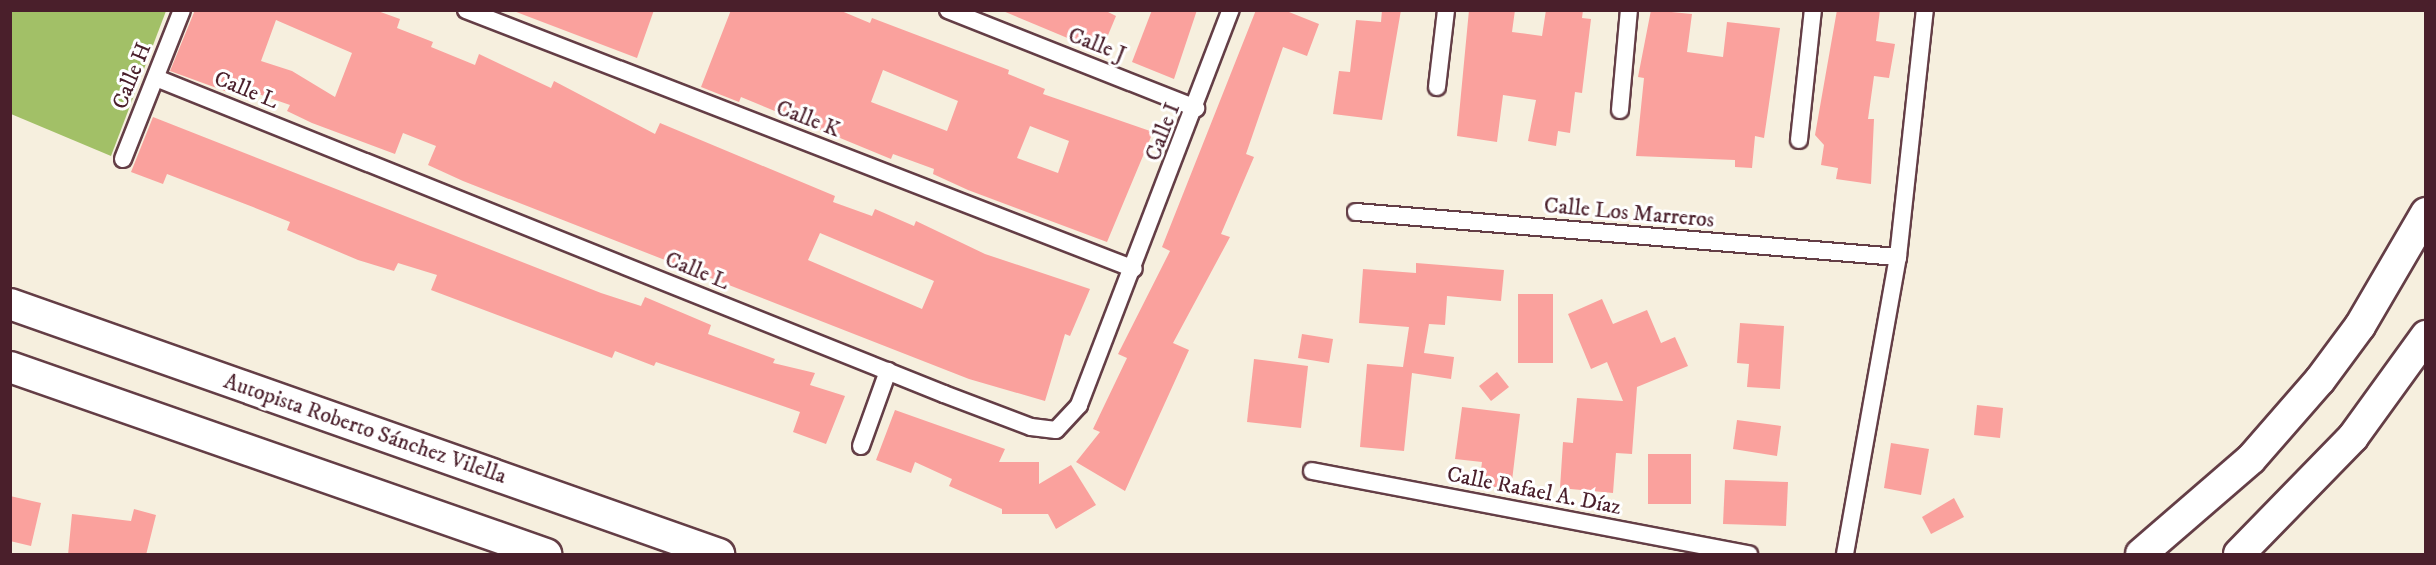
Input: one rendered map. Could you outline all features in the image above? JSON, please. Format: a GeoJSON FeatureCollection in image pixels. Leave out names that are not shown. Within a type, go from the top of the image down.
{"type":"FeatureCollection","features":[{"type":"Feature","properties":{"kind":"highway"},"geometry":{"type":"LineString","coordinates":[[2141,555],[2251,459],[2288,418],[2360,326],[2426,213]]}},
{"type":"Feature","properties":{"kind":"highway","name":"Autopista Roberto Sánchez Vilella"},"geometry":{"type":"LineString","coordinates":[[10,303],[719,555]]}},
{"type":"Feature","properties":{"kind":"highway"},"geometry":{"type":"LineString","coordinates":[[2239,555],[2353,437],[2426,336]]}},
{"type":"Feature","properties":{"kind":"highway"},"geometry":{"type":"LineString","coordinates":[[10,367],[546,555]]}},
{"type":"Feature","properties":{"kind":"street","name":"Calle H"},"geometry":{"type":"LineString","coordinates":[[123,159],[182,10]]}},
{"type":"Feature","properties":{"kind":"street","name":"Calle K"},"geometry":{"type":"LineString","coordinates":[[466,10],[1134,269]]}},
{"type":"Feature","properties":{"kind":"street","name":"Calle J"},"geometry":{"type":"LineString","coordinates":[[948,10],[1196,108]]}},
{"type":"Feature","properties":{"kind":"street","name":"Calle I"},"geometry":{"type":"LineString","coordinates":[[1134,269],[1231,10]]}},
{"type":"Feature","properties":{"kind":"street"},"geometry":{"type":"LineString","coordinates":[[1437,87],[1446,10]]}},
{"type":"Feature","properties":{"kind":"street"},"geometry":{"type":"LineString","coordinates":[[1620,110],[1629,10]]}},
{"type":"Feature","properties":{"kind":"street"},"geometry":{"type":"LineString","coordinates":[[1799,140],[1813,10]]}},
{"type":"Feature","properties":{"kind":"street"},"geometry":{"type":"LineString","coordinates":[[1845,555],[1898,258],[1925,10]]}},
{"type":"Feature","properties":{"kind":"street","name":"Calle L"},"geometry":{"type":"LineString","coordinates":[[156,78],[1031,427],[1056,430],[1079,405],[1134,269]]}},
{"type":"Feature","properties":{"kind":"street"},"geometry":{"type":"LineString","coordinates":[[2412,240],[2426,200]]}},
{"type":"Feature","properties":{"kind":"street","name":"Calle Los Marreros"},"geometry":{"type":"LineString","coordinates":[[1356,212],[1898,258]]}},
{"type":"Feature","properties":{"kind":"street"},"geometry":{"type":"LineString","coordinates":[[861,446],[888,371]]}},
{"type":"Feature","properties":{"kind":"street","name":"Calle Rafael A. Díaz"},"geometry":{"type":"LineString","coordinates":[[1312,471],[1749,555]]}},
{"type":"Feature","properties":{"kind":"green space"},"geometry":{"type":"Polygon","coordinates":[[[10,11],[166,11],[111,156],[11,114],[10,11]]]}},
{"type":"Feature","properties":{"kind":"building"},"geometry":{"type":"Polygon","coordinates":[[[195,10],[375,10],[400,19],[397,28],[433,42],[431,47],[475,65],[479,54],[551,88],[554,81],[655,134],[660,123],[835,196],[833,202],[872,216],[875,209],[914,226],[916,221],[985,254],[1090,289],[1070,336],[1065,334],[1045,401],[969,379],[463,181],[428,165],[436,146],[403,133],[395,154],[312,123],[287,111],[290,105],[250,91],[247,99],[170,71],[195,10]],[[276,20],[261,61],[292,71],[335,97],[352,53],[276,20]],[[820,233],[808,260],[922,309],[934,281],[820,233]]]}},
{"type":"Feature","properties":{"kind":"building"},"geometry":{"type":"Polygon","coordinates":[[[511,10],[654,10],[637,58],[511,10]]]}},
{"type":"Feature","properties":{"kind":"building"},"geometry":{"type":"Polygon","coordinates":[[[731,10],[839,10],[870,23],[872,18],[1009,70],[1008,74],[1045,89],[1043,94],[1153,132],[1107,242],[968,190],[933,174],[934,169],[893,154],[891,159],[741,97],[739,102],[701,87],[731,10]],[[883,70],[871,102],[947,131],[958,101],[883,70]],[[1030,126],[1017,158],[1058,173],[1069,141],[1030,126]]]}},
{"type":"Feature","properties":{"kind":"building"},"geometry":{"type":"Polygon","coordinates":[[[1104,10],[1116,16],[1101,52],[1003,11],[1104,10]]]}},
{"type":"Feature","properties":{"kind":"building"},"geometry":{"type":"Polygon","coordinates":[[[1152,10],[1197,10],[1174,79],[1132,62],[1152,10]]]}},
{"type":"Feature","properties":{"kind":"building"},"geometry":{"type":"Polygon","coordinates":[[[1256,10],[1284,10],[1319,24],[1307,56],[1283,47],[1246,154],[1254,157],[1221,234],[1230,237],[1173,343],[1189,350],[1125,491],[1076,462],[1100,432],[1093,429],[1127,358],[1118,354],[1170,251],[1162,247],[1256,10]]]}},
{"type":"Feature","properties":{"kind":"building"},"geometry":{"type":"Polygon","coordinates":[[[1382,10],[1401,10],[1382,120],[1333,114],[1339,71],[1350,72],[1356,20],[1381,22],[1382,10]]]}},
{"type":"Feature","properties":{"kind":"building"},"geometry":{"type":"Polygon","coordinates":[[[1469,10],[1515,10],[1512,32],[1542,36],[1546,10],[1583,10],[1582,18],[1591,19],[1582,93],[1575,92],[1570,133],[1558,131],[1556,146],[1528,141],[1536,100],[1503,95],[1497,142],[1457,136],[1469,10]]]}},
{"type":"Feature","properties":{"kind":"building"},"geometry":{"type":"Polygon","coordinates":[[[1651,10],[1692,14],[1687,52],[1723,57],[1727,22],[1780,28],[1764,138],[1755,136],[1752,168],[1735,167],[1735,160],[1636,156],[1644,78],[1638,77],[1651,10]]]}},
{"type":"Feature","properties":{"kind":"building"},"geometry":{"type":"Polygon","coordinates":[[[1837,10],[1880,10],[1876,41],[1895,44],[1889,78],[1874,76],[1868,119],[1874,119],[1871,184],[1836,179],[1838,168],[1821,165],[1824,145],[1815,135],[1837,10]]]}},
{"type":"Feature","properties":{"kind":"building"},"geometry":{"type":"Polygon","coordinates":[[[153,117],[601,293],[641,306],[645,297],[711,325],[708,334],[775,359],[773,363],[815,373],[810,385],[845,396],[826,444],[793,432],[800,412],[656,362],[654,366],[615,351],[612,358],[431,290],[437,275],[398,263],[394,271],[358,260],[287,230],[290,222],[253,207],[167,174],[163,184],[131,172],[153,117]]]}},
{"type":"Feature","properties":{"kind":"building"},"geometry":{"type":"Polygon","coordinates":[[[1416,263],[1504,270],[1501,301],[1447,296],[1445,325],[1429,324],[1424,353],[1454,357],[1451,379],[1412,373],[1404,451],[1360,447],[1367,364],[1403,367],[1409,327],[1359,323],[1363,269],[1416,273],[1416,263]]]}},
{"type":"Feature","properties":{"kind":"building"},"geometry":{"type":"Polygon","coordinates":[[[1518,294],[1553,294],[1553,363],[1518,363],[1518,294]]]}},
{"type":"Feature","properties":{"kind":"building"},"geometry":{"type":"Polygon","coordinates":[[[1602,299],[1613,324],[1647,310],[1661,343],[1675,337],[1688,366],[1637,387],[1632,454],[1616,453],[1613,493],[1560,488],[1563,442],[1573,443],[1577,398],[1623,401],[1607,362],[1591,369],[1568,314],[1602,299]]]}},
{"type":"Feature","properties":{"kind":"building"},"geometry":{"type":"Polygon","coordinates":[[[1740,323],[1784,326],[1780,389],[1747,387],[1749,364],[1737,363],[1740,323]]]}},
{"type":"Feature","properties":{"kind":"building"},"geometry":{"type":"Polygon","coordinates":[[[1302,334],[1333,339],[1329,363],[1298,358],[1302,334]]]}},
{"type":"Feature","properties":{"kind":"building"},"geometry":{"type":"Polygon","coordinates":[[[1254,359],[1308,366],[1301,428],[1247,422],[1254,359]]]}},
{"type":"Feature","properties":{"kind":"building"},"geometry":{"type":"Polygon","coordinates":[[[1497,372],[1509,387],[1491,401],[1479,386],[1497,372]]]}},
{"type":"Feature","properties":{"kind":"building"},"geometry":{"type":"Polygon","coordinates":[[[1977,405],[2003,408],[2000,438],[1974,435],[1977,405]]]}},
{"type":"Feature","properties":{"kind":"building"},"geometry":{"type":"Polygon","coordinates":[[[1462,407],[1520,414],[1511,489],[1479,485],[1482,462],[1455,459],[1462,407]]]}},
{"type":"Feature","properties":{"kind":"building"},"geometry":{"type":"Polygon","coordinates":[[[895,410],[1005,449],[999,462],[1039,462],[1039,484],[1071,465],[1096,505],[1056,529],[1048,514],[1002,514],[1002,509],[949,486],[952,479],[915,462],[911,473],[876,460],[895,410]]]}},
{"type":"Feature","properties":{"kind":"building"},"geometry":{"type":"Polygon","coordinates":[[[1737,420],[1781,426],[1777,456],[1733,449],[1737,420]]]}},
{"type":"Feature","properties":{"kind":"building"},"geometry":{"type":"Polygon","coordinates":[[[1891,443],[1929,449],[1921,495],[1884,488],[1891,443]]]}},
{"type":"Feature","properties":{"kind":"building"},"geometry":{"type":"Polygon","coordinates":[[[1648,454],[1691,454],[1691,504],[1648,504],[1648,454]]]}},
{"type":"Feature","properties":{"kind":"building"},"geometry":{"type":"Polygon","coordinates":[[[1725,480],[1788,482],[1786,526],[1723,524],[1725,480]]]}},
{"type":"Feature","properties":{"kind":"building"},"geometry":{"type":"Polygon","coordinates":[[[10,496],[41,503],[31,546],[10,541],[10,496]]]}},
{"type":"Feature","properties":{"kind":"building"},"geometry":{"type":"Polygon","coordinates":[[[1954,498],[1964,517],[1931,534],[1922,517],[1954,498]]]}},
{"type":"Feature","properties":{"kind":"building"},"geometry":{"type":"Polygon","coordinates":[[[134,509],[156,515],[146,555],[68,555],[72,514],[131,521],[134,509]]]}}]}
